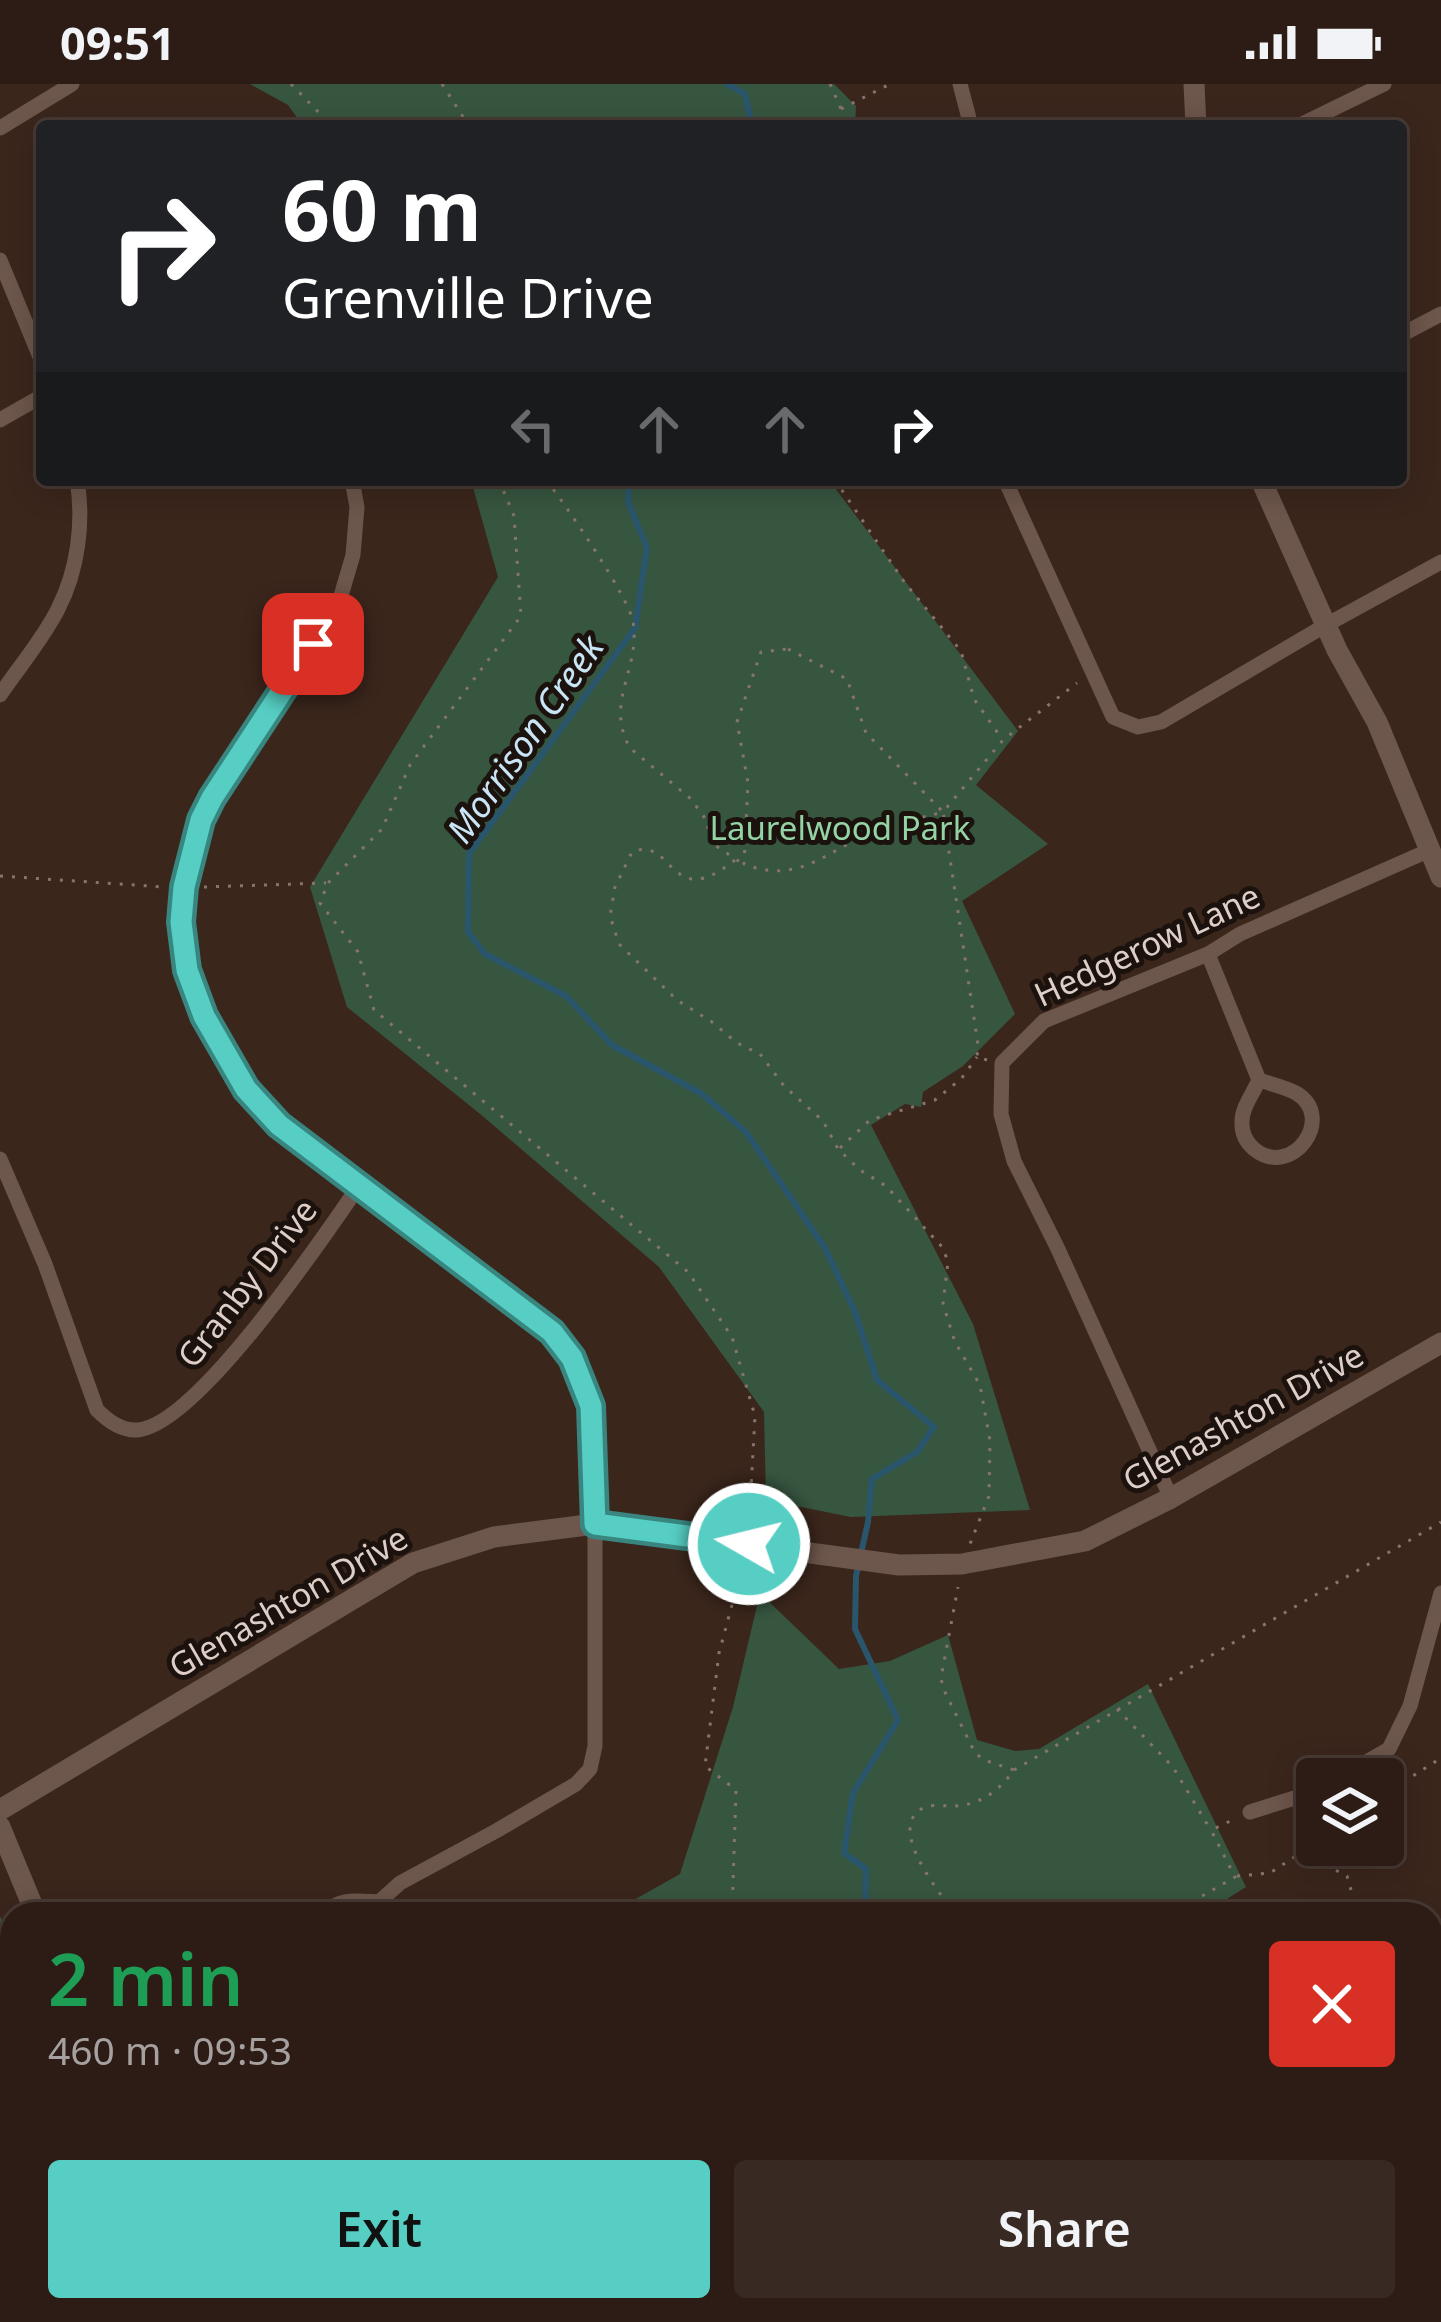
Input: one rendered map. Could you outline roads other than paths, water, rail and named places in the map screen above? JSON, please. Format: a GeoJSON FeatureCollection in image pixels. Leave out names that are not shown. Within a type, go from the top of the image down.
{"type":"FeatureCollection","features":[{"type":"Feature","properties":{"kind":"street"},"geometry":{"type":"LineString","coordinates":[[0,128],[72,84]]}},
{"type":"Feature","properties":{"kind":"street"},"geometry":{"type":"LineString","coordinates":[[960,84],[969,120]]}},
{"type":"Feature","properties":{"kind":"street"},"geometry":{"type":"LineString","coordinates":[[1195,84],[1196,120]]}},
{"type":"Feature","properties":{"kind":"street"},"geometry":{"type":"LineString","coordinates":[[1310,120],[1384,84]]}},
{"type":"Feature","properties":{"kind":"street"},"geometry":{"type":"LineString","coordinates":[[0,260],[36,347]]}},
{"type":"Feature","properties":{"kind":"street"},"geometry":{"type":"LineString","coordinates":[[1407,332],[1441,314]]}},
{"type":"Feature","properties":{"kind":"street"},"geometry":{"type":"LineString","coordinates":[[0,420],[36,399]]}},
{"type":"Feature","properties":{"kind":"street"},"geometry":{"type":"LineString","coordinates":[[0,695],[58,609],[76,558],[77,486]]}},
{"type":"Feature","properties":{"kind":"street"},"geometry":{"type":"LineString","coordinates":[[353,486],[357,507],[353,555],[338,606],[201,820],[184,887],[181,922],[187,970],[204,1016],[246,1089],[279,1125],[552,1332],[572,1358],[591,1406],[595,1524],[595,1746],[590,1768],[576,1784],[400,1883],[384,1902]]}},
{"type":"Feature","properties":{"kind":"street"},"geometry":{"type":"LineString","coordinates":[[1009,486],[1113,717],[1138,727],[1161,722],[1441,562]]}},
{"type":"Feature","properties":{"kind":"street"},"geometry":{"type":"LineString","coordinates":[[1264,486],[1325,625],[1378,722],[1441,877]]}},
{"type":"Feature","properties":{"kind":"street","name":"Hedgerow Lane"},"geometry":{"type":"LineString","coordinates":[[1171,1498],[1014,1161],[1001,1114],[1001,1063],[1044,1021],[1208,954],[1240,934],[1430,850]]}},
{"type":"Feature","properties":{"kind":"street"},"geometry":{"type":"LineString","coordinates":[[1208,954],[1259,1080],[1241,1119],[1242,1132],[1258,1153],[1283,1157],[1296,1152],[1311,1132],[1309,1106],[1291,1090],[1259,1080]]}},
{"type":"Feature","properties":{"kind":"street","name":"Granby Drive"},"geometry":{"type":"LineString","coordinates":[[0,1159],[45,1264],[97,1410],[109,1421],[139,1430],[170,1417],[200,1393],[358,1187]]}},
{"type":"Feature","properties":{"kind":"street","name":"Glenashton Drive"},"geometry":{"type":"LineString","coordinates":[[0,1810],[412,1563],[494,1537],[595,1524],[899,1565],[962,1564],[1085,1541],[1171,1498],[1441,1343]]}},
{"type":"Feature","properties":{"kind":"street"},"geometry":{"type":"LineString","coordinates":[[1373,1758],[1389,1749],[1410,1706],[1441,1593]]}},
{"type":"Feature","properties":{"kind":"street"},"geometry":{"type":"LineString","coordinates":[[1250,1812],[1296,1798]]}},
{"type":"Feature","properties":{"kind":"street"},"geometry":{"type":"LineString","coordinates":[[0,1827],[31,1902]]}},
{"type":"Feature","properties":{"kind":"waterway","name":"Morrison Creek"},"geometry":{"type":"LineString","coordinates":[[727,84],[745,94],[751,120]]}},
{"type":"Feature","properties":{"kind":"waterway","name":"Morrison Creek"},"geometry":{"type":"LineString","coordinates":[[629,486],[628,502],[647,548],[635,628],[469,854],[468,932],[485,954],[566,996],[612,1045],[702,1094],[746,1132],[825,1248],[855,1312],[877,1380],[934,1427],[917,1452],[872,1479],[856,1576],[855,1629],[898,1720],[853,1793],[844,1853],[866,1869],[865,1902]]}},
{"type":"Feature","properties":{"kind":"park label","name":"Laurelwood Park"},"geometry":{"type":"Point","coordinates":[840,828]}}]}
